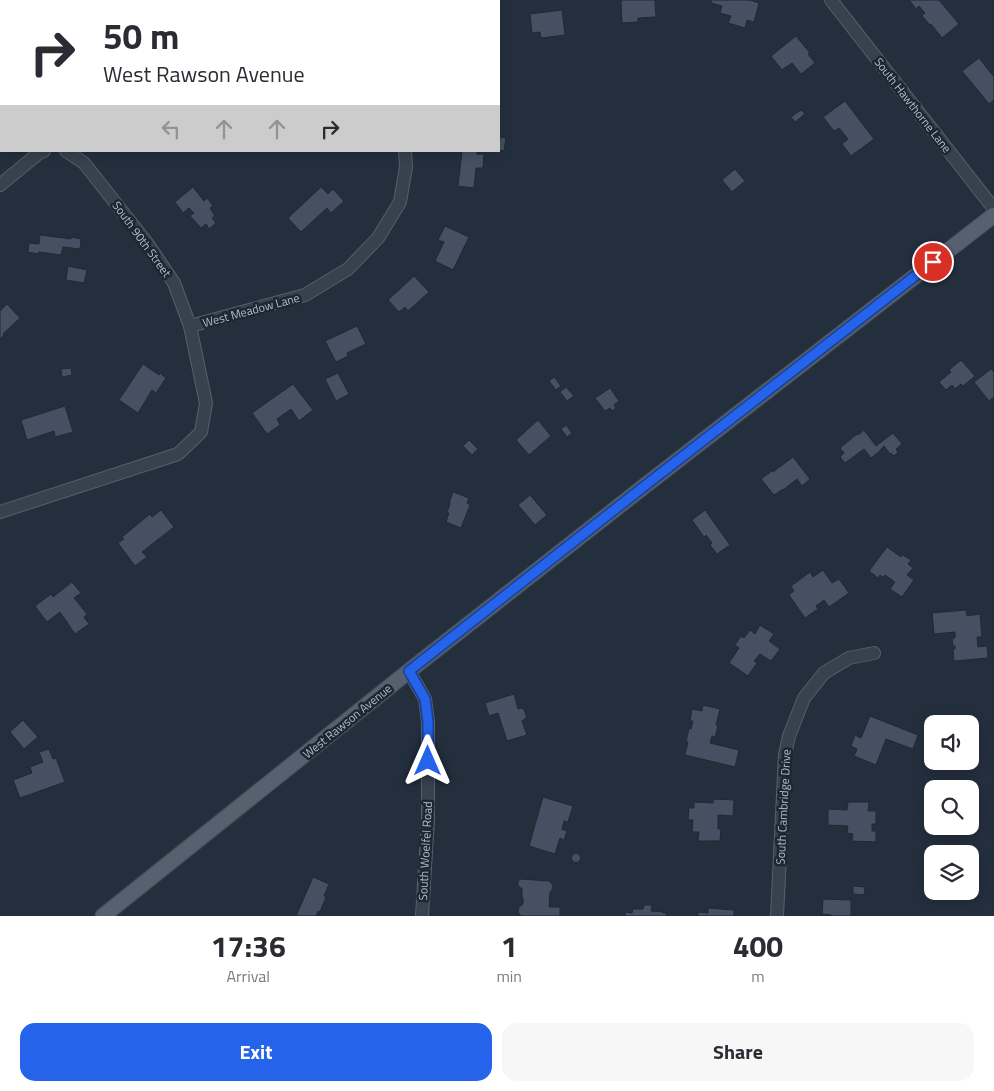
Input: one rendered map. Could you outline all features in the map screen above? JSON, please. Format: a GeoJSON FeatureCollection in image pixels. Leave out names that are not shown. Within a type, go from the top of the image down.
{"type":"FeatureCollection","features":[{"type":"Feature","properties":{"kind":"main road","name":"West Rawson Avenue"},"geometry":{"type":"LineString","coordinates":[[103,916],[409,671],[994,215]]}},
{"type":"Feature","properties":{"kind":"street","name":"South Hawthorne Lane"},"geometry":{"type":"LineString","coordinates":[[831,0],[994,209]]}},
{"type":"Feature","properties":{"kind":"street"},"geometry":{"type":"LineString","coordinates":[[0,185],[42,152]]}},
{"type":"Feature","properties":{"kind":"street","name":"South 90th Street"},"geometry":{"type":"LineString","coordinates":[[0,512],[178,454],[201,432],[206,403],[190,326],[174,283],[148,243],[84,163],[68,152]]}},
{"type":"Feature","properties":{"kind":"street","name":"West Meadow Lane"},"geometry":{"type":"LineString","coordinates":[[190,326],[305,295],[348,269],[378,238],[400,202],[406,167],[405,152]]}},
{"type":"Feature","properties":{"kind":"street","name":"South Cambridge Drive"},"geometry":{"type":"LineString","coordinates":[[777,916],[785,754],[789,736],[804,698],[824,672],[849,658],[874,653]]}},
{"type":"Feature","properties":{"kind":"street","name":"South Woelfel Road"},"geometry":{"type":"LineString","coordinates":[[409,671],[425,699],[428,722],[428,819],[422,916]]}},
{"type":"Feature","properties":{"kind":"building"},"geometry":{"type":"Polygon","coordinates":[[[621,0],[655,0],[656,17],[638,18],[638,22],[622,23],[621,0]]]}},
{"type":"Feature","properties":{"kind":"building"},"geometry":{"type":"Polygon","coordinates":[[[711,0],[750,0],[759,3],[754,22],[747,20],[745,28],[728,23],[731,16],[720,13],[722,6],[711,3],[711,0]]]}},
{"type":"Feature","properties":{"kind":"building"},"geometry":{"type":"Polygon","coordinates":[[[909,0],[939,0],[959,24],[942,38],[922,16],[925,13],[919,6],[916,9],[909,0]]]}},
{"type":"Feature","properties":{"kind":"building"},"geometry":{"type":"Polygon","coordinates":[[[562,10],[565,35],[541,38],[540,32],[532,33],[530,14],[562,10]]]}},
{"type":"Feature","properties":{"kind":"building"},"geometry":{"type":"Polygon","coordinates":[[[796,36],[810,53],[808,54],[815,63],[801,74],[792,63],[782,70],[771,56],[796,36]]]}},
{"type":"Feature","properties":{"kind":"building"},"geometry":{"type":"Polygon","coordinates":[[[979,58],[994,77],[994,100],[989,104],[962,71],[979,58]]]}},
{"type":"Feature","properties":{"kind":"building"},"geometry":{"type":"Polygon","coordinates":[[[845,101],[874,139],[851,156],[842,144],[848,139],[839,128],[834,131],[823,117],[845,101]]]}},
{"type":"Feature","properties":{"kind":"building"},"geometry":{"type":"Polygon","coordinates":[[[801,110],[805,114],[795,122],[791,117],[801,110]]]}},
{"type":"Feature","properties":{"kind":"building"},"geometry":{"type":"Polygon","coordinates":[[[500,137],[506,138],[504,151],[500,150],[500,137]]]}},
{"type":"Feature","properties":{"kind":"building"},"geometry":{"type":"Polygon","coordinates":[[[462,152],[484,154],[483,168],[476,168],[474,188],[458,186],[462,152]]]}},
{"type":"Feature","properties":{"kind":"building"},"geometry":{"type":"Polygon","coordinates":[[[735,169],[745,181],[732,192],[722,180],[735,169]]]}},
{"type":"Feature","properties":{"kind":"building"},"geometry":{"type":"Polygon","coordinates":[[[193,187],[204,201],[207,198],[213,206],[210,208],[215,216],[212,218],[216,223],[209,229],[206,224],[201,228],[190,216],[194,213],[189,208],[183,213],[175,202],[193,187]]]}},
{"type":"Feature","properties":{"kind":"building"},"geometry":{"type":"Polygon","coordinates":[[[321,187],[328,194],[333,189],[344,201],[331,213],[327,208],[301,232],[288,218],[321,187]]]}},
{"type":"Feature","properties":{"kind":"building"},"geometry":{"type":"Polygon","coordinates":[[[445,226],[469,237],[453,270],[435,261],[444,242],[438,240],[445,226]]]}},
{"type":"Feature","properties":{"kind":"building"},"geometry":{"type":"Polygon","coordinates":[[[40,235],[81,239],[80,249],[63,247],[61,255],[28,252],[29,243],[39,244],[40,235]]]}},
{"type":"Feature","properties":{"kind":"building"},"geometry":{"type":"Polygon","coordinates":[[[68,266],[87,270],[84,283],[66,280],[68,266]]]}},
{"type":"Feature","properties":{"kind":"building"},"geometry":{"type":"Polygon","coordinates":[[[414,276],[429,292],[408,311],[405,307],[399,312],[388,300],[414,276]]]}},
{"type":"Feature","properties":{"kind":"building"},"geometry":{"type":"Polygon","coordinates":[[[7,304],[20,318],[0,339],[0,311],[7,304]]]}},
{"type":"Feature","properties":{"kind":"building"},"geometry":{"type":"Polygon","coordinates":[[[357,326],[366,344],[347,353],[348,356],[336,362],[325,341],[357,326]]]}},
{"type":"Feature","properties":{"kind":"building"},"geometry":{"type":"Polygon","coordinates":[[[961,360],[975,376],[963,386],[961,384],[955,389],[952,385],[946,390],[939,382],[961,360]]]}},
{"type":"Feature","properties":{"kind":"building"},"geometry":{"type":"Polygon","coordinates":[[[143,364],[166,378],[156,393],[152,390],[138,413],[119,400],[143,364]]]}},
{"type":"Feature","properties":{"kind":"building"},"geometry":{"type":"Polygon","coordinates":[[[71,368],[72,375],[62,377],[61,369],[71,368]]]}},
{"type":"Feature","properties":{"kind":"building"},"geometry":{"type":"Polygon","coordinates":[[[991,369],[994,372],[994,397],[989,401],[974,382],[991,369]]]}},
{"type":"Feature","properties":{"kind":"building"},"geometry":{"type":"Polygon","coordinates":[[[338,373],[349,394],[336,401],[325,379],[338,373]]]}},
{"type":"Feature","properties":{"kind":"building"},"geometry":{"type":"Polygon","coordinates":[[[554,377],[561,386],[556,390],[549,381],[554,377]]]}},
{"type":"Feature","properties":{"kind":"building"},"geometry":{"type":"Polygon","coordinates":[[[293,384],[313,410],[299,421],[291,409],[277,419],[280,425],[267,434],[252,413],[293,384]]]}},
{"type":"Feature","properties":{"kind":"building"},"geometry":{"type":"Polygon","coordinates":[[[566,387],[574,396],[567,401],[560,392],[566,387]]]}},
{"type":"Feature","properties":{"kind":"building"},"geometry":{"type":"Polygon","coordinates":[[[610,388],[619,401],[614,405],[616,408],[612,411],[610,408],[605,411],[595,398],[610,388]]]}},
{"type":"Feature","properties":{"kind":"building"},"geometry":{"type":"Polygon","coordinates":[[[65,406],[73,432],[55,437],[54,431],[27,440],[21,420],[65,406]]]}},
{"type":"Feature","properties":{"kind":"building"},"geometry":{"type":"Polygon","coordinates":[[[538,420],[551,436],[529,455],[516,440],[538,420]]]}},
{"type":"Feature","properties":{"kind":"building"},"geometry":{"type":"Polygon","coordinates":[[[566,425],[572,433],[567,437],[561,429],[566,425]]]}},
{"type":"Feature","properties":{"kind":"building"},"geometry":{"type":"Polygon","coordinates":[[[864,430],[876,446],[893,433],[902,444],[896,449],[898,452],[894,456],[884,446],[871,458],[864,449],[845,463],[840,457],[844,453],[840,448],[864,430]]]}},
{"type":"Feature","properties":{"kind":"building"},"geometry":{"type":"Polygon","coordinates":[[[469,440],[478,449],[472,455],[463,446],[469,440]]]}},
{"type":"Feature","properties":{"kind":"building"},"geometry":{"type":"Polygon","coordinates":[[[793,457],[810,479],[802,486],[797,479],[774,495],[761,479],[793,457]]]}},
{"type":"Feature","properties":{"kind":"building"},"geometry":{"type":"Polygon","coordinates":[[[453,492],[469,498],[467,503],[470,505],[461,528],[446,522],[453,492]]]}},
{"type":"Feature","properties":{"kind":"building"},"geometry":{"type":"Polygon","coordinates":[[[530,495],[547,515],[535,525],[518,505],[530,495]]]}},
{"type":"Feature","properties":{"kind":"building"},"geometry":{"type":"Polygon","coordinates":[[[161,510],[174,527],[142,552],[147,557],[135,566],[118,543],[124,539],[122,537],[150,514],[152,517],[161,510]]]}},
{"type":"Feature","properties":{"kind":"building"},"geometry":{"type":"Polygon","coordinates":[[[705,510],[730,545],[717,554],[710,545],[712,543],[706,535],[704,537],[692,520],[705,510]]]}},
{"type":"Feature","properties":{"kind":"building"},"geometry":{"type":"Polygon","coordinates":[[[887,547],[901,557],[903,555],[911,560],[908,564],[913,568],[907,575],[914,580],[902,597],[890,589],[895,582],[885,575],[883,577],[880,575],[878,578],[869,571],[887,547]]]}},
{"type":"Feature","properties":{"kind":"building"},"geometry":{"type":"Polygon","coordinates":[[[823,570],[832,583],[839,579],[849,593],[829,607],[824,600],[816,606],[818,609],[805,618],[789,595],[794,591],[791,586],[810,572],[813,577],[823,570]]]}},
{"type":"Feature","properties":{"kind":"building"},"geometry":{"type":"Polygon","coordinates":[[[72,582],[81,593],[74,598],[87,614],[84,617],[89,624],[75,634],[60,612],[47,622],[35,606],[51,594],[53,597],[72,582]]]}},
{"type":"Feature","properties":{"kind":"building"},"geometry":{"type":"Polygon","coordinates":[[[966,610],[967,616],[980,614],[982,637],[977,637],[978,647],[987,646],[988,658],[954,661],[953,649],[955,649],[955,646],[953,646],[952,638],[955,638],[955,632],[934,634],[932,613],[966,610]]]}},
{"type":"Feature","properties":{"kind":"building"},"geometry":{"type":"Polygon","coordinates":[[[760,625],[774,634],[769,641],[780,649],[771,661],[760,654],[754,661],[757,663],[748,676],[729,663],[739,648],[735,645],[741,636],[744,638],[750,630],[755,634],[760,625]]]}},
{"type":"Feature","properties":{"kind":"building"},"geometry":{"type":"Polygon","coordinates":[[[514,694],[518,709],[522,708],[527,717],[522,721],[527,735],[507,741],[498,713],[489,716],[485,703],[514,694]]]}},
{"type":"Feature","properties":{"kind":"building"},"geometry":{"type":"Polygon","coordinates":[[[703,705],[720,709],[715,737],[712,736],[710,743],[739,750],[735,767],[685,755],[689,728],[691,729],[693,721],[690,721],[692,709],[702,711],[703,705]]]}},
{"type":"Feature","properties":{"kind":"building"},"geometry":{"type":"Polygon","coordinates":[[[870,716],[918,735],[913,749],[886,739],[876,765],[854,756],[857,749],[851,746],[855,735],[861,738],[870,716]]]}},
{"type":"Feature","properties":{"kind":"building"},"geometry":{"type":"Polygon","coordinates":[[[23,720],[38,737],[24,749],[10,732],[23,720]]]}},
{"type":"Feature","properties":{"kind":"building"},"geometry":{"type":"Polygon","coordinates":[[[49,749],[53,759],[56,758],[65,782],[20,798],[13,780],[32,773],[30,767],[43,762],[39,752],[49,749]]]}},
{"type":"Feature","properties":{"kind":"building"},"geometry":{"type":"Polygon","coordinates":[[[543,797],[573,806],[568,822],[564,821],[562,829],[567,831],[564,840],[560,838],[555,854],[529,846],[543,797]]]}},
{"type":"Feature","properties":{"kind":"building"},"geometry":{"type":"Polygon","coordinates":[[[713,799],[734,800],[733,816],[718,815],[718,829],[721,829],[720,841],[698,841],[699,832],[692,832],[693,820],[688,820],[689,808],[694,808],[694,802],[713,803],[713,799]]]}},
{"type":"Feature","properties":{"kind":"building"},"geometry":{"type":"Polygon","coordinates":[[[848,802],[869,802],[868,811],[876,811],[876,824],[872,824],[872,831],[876,831],[876,842],[852,841],[853,834],[847,833],[848,826],[828,825],[828,809],[847,810],[848,802]]]}},
{"type":"Feature","properties":{"kind":"building"},"geometry":{"type":"Polygon","coordinates":[[[576,853],[581,858],[576,863],[571,858],[576,853]]]}},
{"type":"Feature","properties":{"kind":"building"},"geometry":{"type":"Polygon","coordinates":[[[313,877],[329,884],[320,912],[318,911],[316,916],[296,916],[313,877]]]}},
{"type":"Feature","properties":{"kind":"building"},"geometry":{"type":"Polygon","coordinates":[[[521,879],[549,881],[553,885],[550,892],[549,907],[560,907],[560,916],[521,916],[518,912],[519,907],[523,904],[523,898],[522,888],[518,885],[518,881],[521,879]]]}},
{"type":"Feature","properties":{"kind":"building"},"geometry":{"type":"Polygon","coordinates":[[[853,886],[865,887],[864,895],[853,894],[853,886]]]}},
{"type":"Feature","properties":{"kind":"building"},"geometry":{"type":"Polygon","coordinates":[[[823,899],[851,900],[851,916],[822,914],[823,899]]]}},
{"type":"Feature","properties":{"kind":"building"},"geometry":{"type":"Polygon","coordinates":[[[644,905],[652,905],[651,911],[667,913],[666,916],[625,916],[625,912],[632,913],[633,909],[643,909],[644,905]]]}},
{"type":"Feature","properties":{"kind":"building"},"geometry":{"type":"Polygon","coordinates":[[[708,908],[734,910],[734,916],[698,916],[698,912],[708,913],[708,908]]]}},
{"type":"Feature","properties":{"kind":"route"},"geometry":{"type":"LineString","coordinates":[[428,761],[428,722],[425,699],[409,671],[933,262]]}}]}
